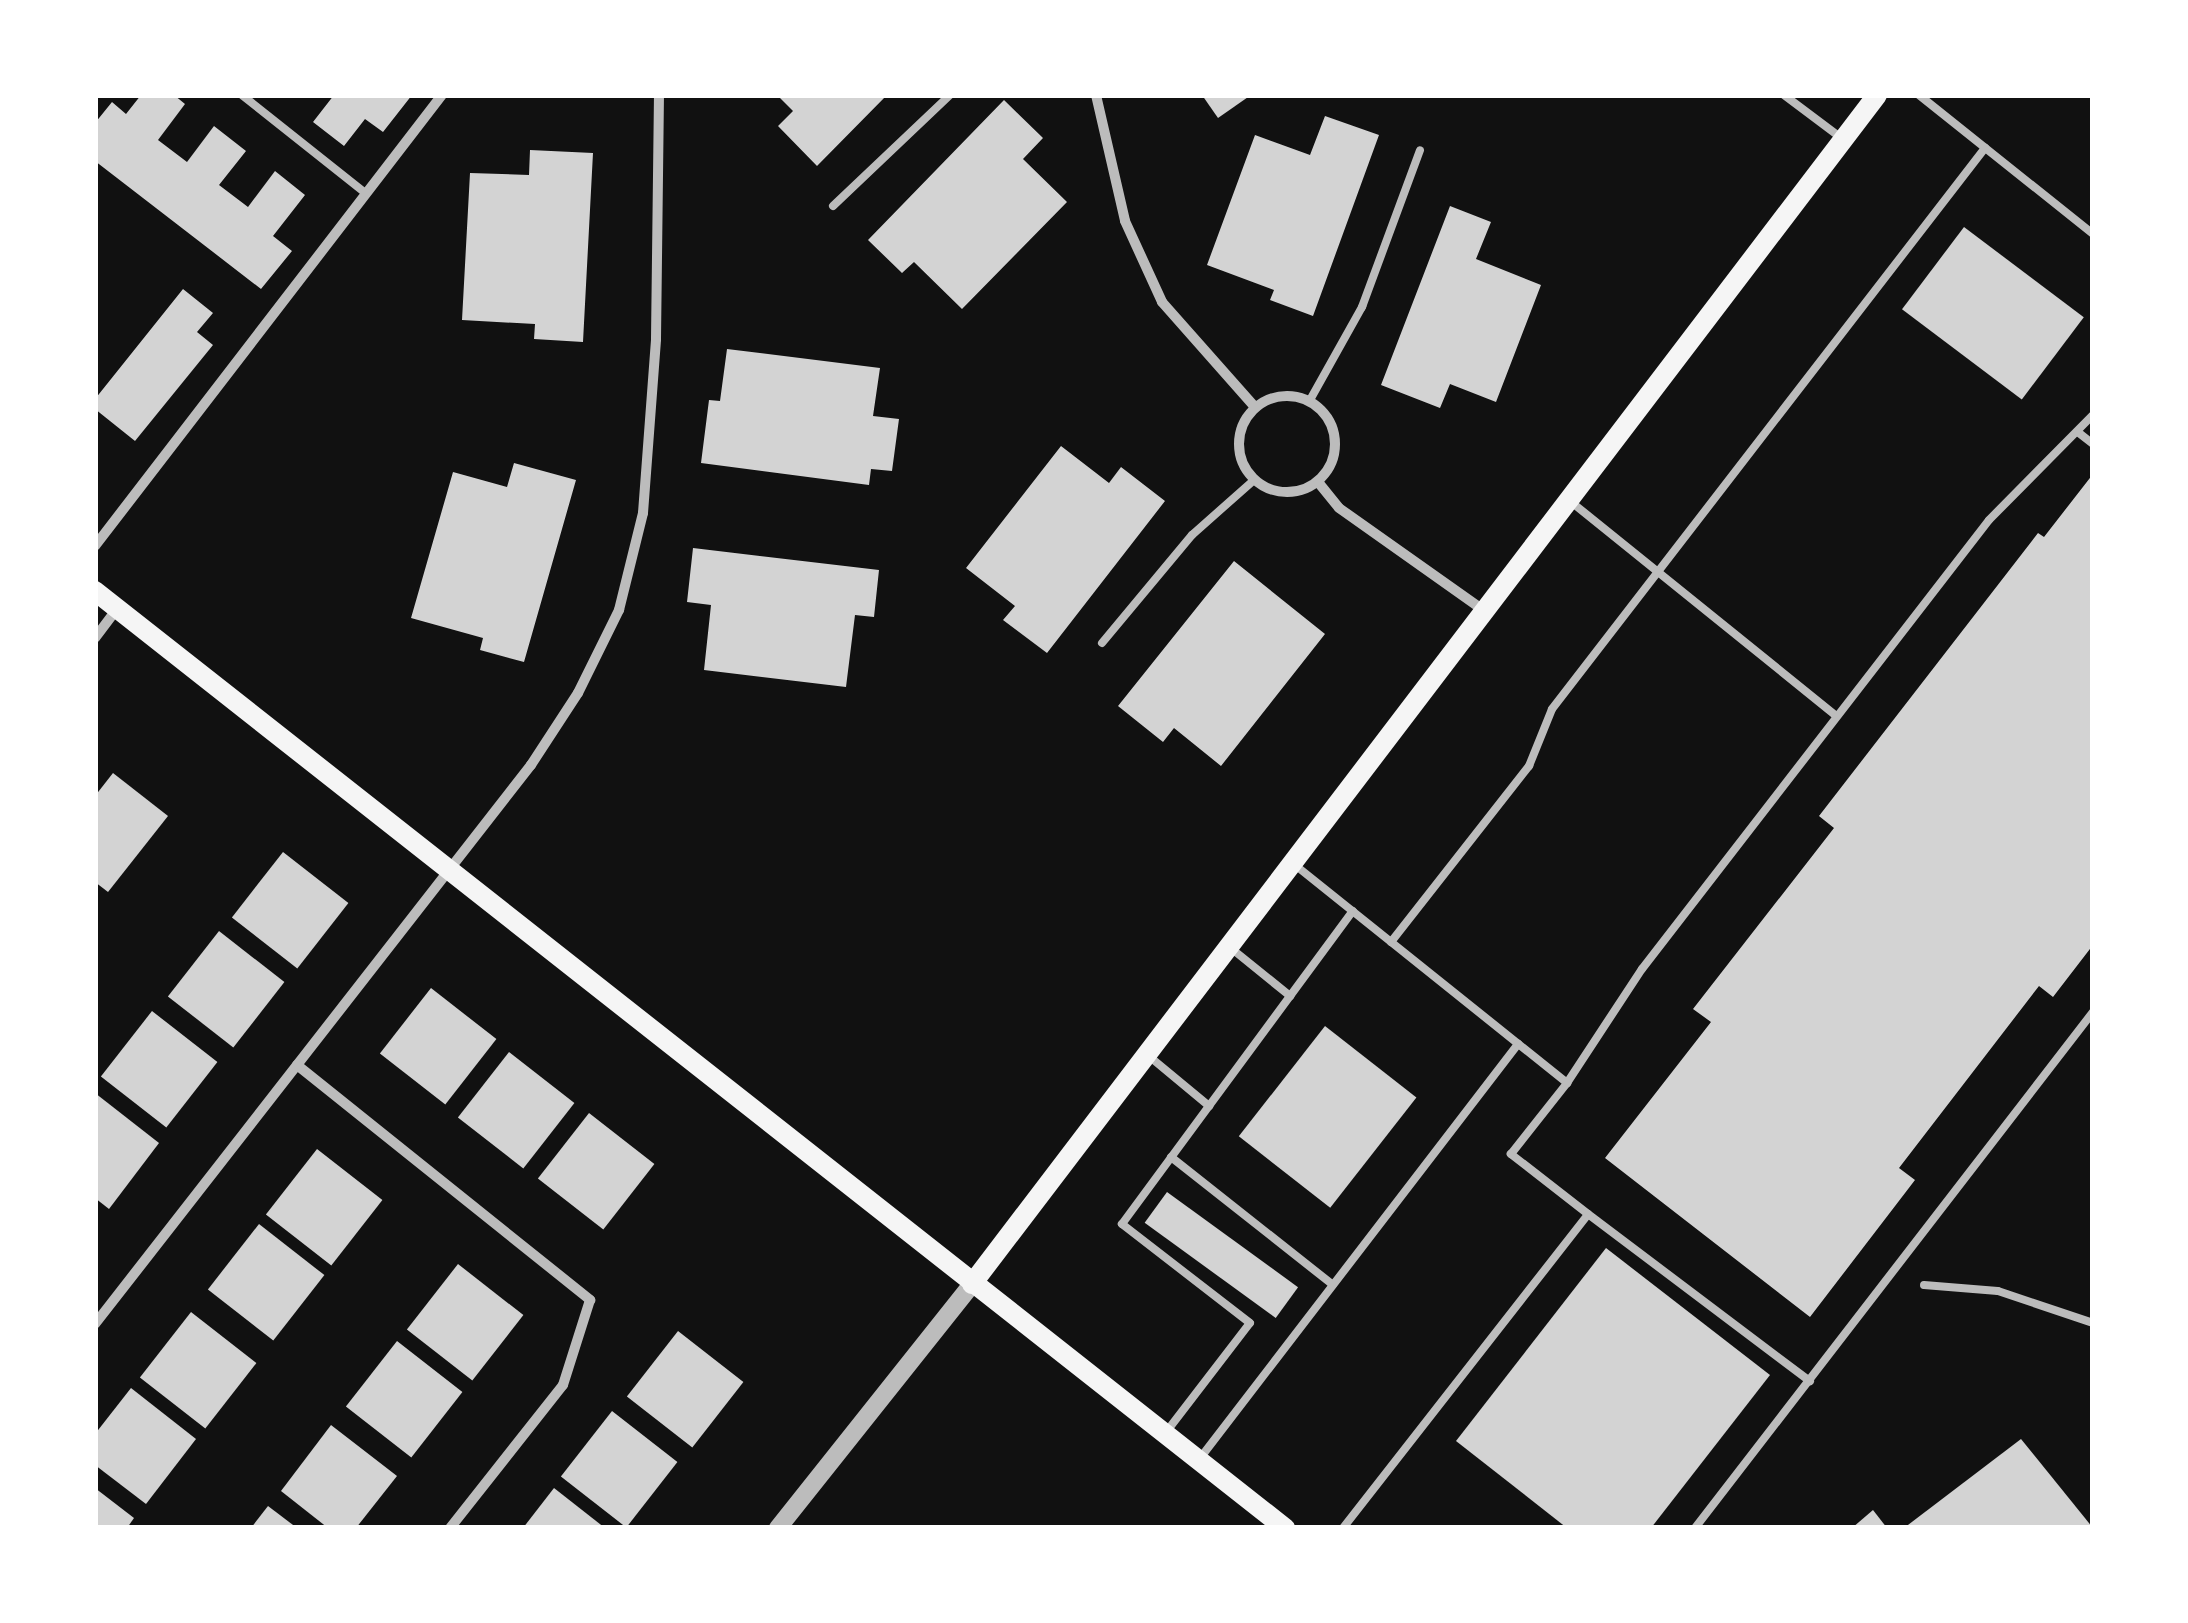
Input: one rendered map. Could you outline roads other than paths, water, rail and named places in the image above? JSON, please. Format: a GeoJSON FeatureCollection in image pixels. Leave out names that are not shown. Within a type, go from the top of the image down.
{"type":"FeatureCollection","features":[{"type":"Feature","properties":{"kind":"main road"},"geometry":{"type":"LineString","coordinates":[[972,1284],[1877,95]]}},
{"type":"Feature","properties":{"kind":"main road"},"geometry":{"type":"LineString","coordinates":[[95,591],[1285,1528]]}},
{"type":"Feature","properties":{"kind":"street"},"geometry":{"type":"LineString","coordinates":[[95,546],[442,95]]}},
{"type":"Feature","properties":{"kind":"street"},"geometry":{"type":"LineString","coordinates":[[95,1324],[531,765],[578,693],[619,610],[643,513],[656,339],[659,95]]}},
{"type":"Feature","properties":{"kind":"street"},"geometry":{"type":"LineString","coordinates":[[1096,95],[1125,222],[1162,302],[1255,407]]}},
{"type":"Feature","properties":{"kind":"street"},"geometry":{"type":"LineString","coordinates":[[1286,394],[1310,400],[1328,416],[1334,432],[1335,453],[1318,482],[1289,493],[1254,480],[1241,461],[1238,444],[1244,420],[1255,407],[1286,394]]}},
{"type":"Feature","properties":{"kind":"street"},"geometry":{"type":"LineString","coordinates":[[1318,482],[1340,508],[1483,610]]}},
{"type":"Feature","properties":{"kind":"street"},"geometry":{"type":"LineString","coordinates":[[95,638],[118,608]]}},
{"type":"Feature","properties":{"kind":"street"},"geometry":{"type":"LineString","coordinates":[[297,1065],[590,1300],[564,1385],[450,1528]]}},
{"type":"Feature","properties":{"kind":"street"},"geometry":{"type":"LineString","coordinates":[[778,1528],[972,1284]]}},
{"type":"Feature","properties":{"kind":"lane"},"geometry":{"type":"LineString","coordinates":[[242,95],[365,193]]}},
{"type":"Feature","properties":{"kind":"lane"},"geometry":{"type":"LineString","coordinates":[[833,206],[950,95]]}},
{"type":"Feature","properties":{"kind":"lane"},"geometry":{"type":"LineString","coordinates":[[1784,95],[1843,140]]}},
{"type":"Feature","properties":{"kind":"lane"},"geometry":{"type":"LineString","coordinates":[[1919,95],[2093,234]]}},
{"type":"Feature","properties":{"kind":"lane"},"geometry":{"type":"LineString","coordinates":[[1391,942],[1529,766],[1552,709],[1986,148]]}},
{"type":"Feature","properties":{"kind":"lane"},"geometry":{"type":"LineString","coordinates":[[1310,400],[1362,307],[1420,150]]}},
{"type":"Feature","properties":{"kind":"lane"},"geometry":{"type":"LineString","coordinates":[[1810,1381],[1511,1154],[1568,1082],[1642,969],[1988,520],[2093,415]]}},
{"type":"Feature","properties":{"kind":"lane"},"geometry":{"type":"LineString","coordinates":[[2079,433],[2093,444]]}},
{"type":"Feature","properties":{"kind":"lane"},"geometry":{"type":"LineString","coordinates":[[1102,643],[1192,536],[1254,480]]}},
{"type":"Feature","properties":{"kind":"lane"},"geometry":{"type":"LineString","coordinates":[[1566,499],[1836,716]]}},
{"type":"Feature","properties":{"kind":"lane"},"geometry":{"type":"LineString","coordinates":[[1292,862],[1568,1082]]}},
{"type":"Feature","properties":{"kind":"lane"},"geometry":{"type":"LineString","coordinates":[[1165,1434],[1250,1323],[1122,1224],[1353,911]]}},
{"type":"Feature","properties":{"kind":"lane"},"geometry":{"type":"LineString","coordinates":[[1228,947],[1290,996]]}},
{"type":"Feature","properties":{"kind":"lane"},"geometry":{"type":"LineString","coordinates":[[1695,1528],[2093,1012]]}},
{"type":"Feature","properties":{"kind":"lane"},"geometry":{"type":"LineString","coordinates":[[1198,1460],[1518,1044]]}},
{"type":"Feature","properties":{"kind":"lane"},"geometry":{"type":"LineString","coordinates":[[1147,1054],[1209,1106]]}},
{"type":"Feature","properties":{"kind":"lane"},"geometry":{"type":"LineString","coordinates":[[1171,1157],[1333,1286]]}},
{"type":"Feature","properties":{"kind":"lane"},"geometry":{"type":"LineString","coordinates":[[1343,1528],[1588,1214]]}},
{"type":"Feature","properties":{"kind":"lane"},"geometry":{"type":"LineString","coordinates":[[1924,1286],[1998,1291],[2082,1315],[2093,1323]]}}]}
